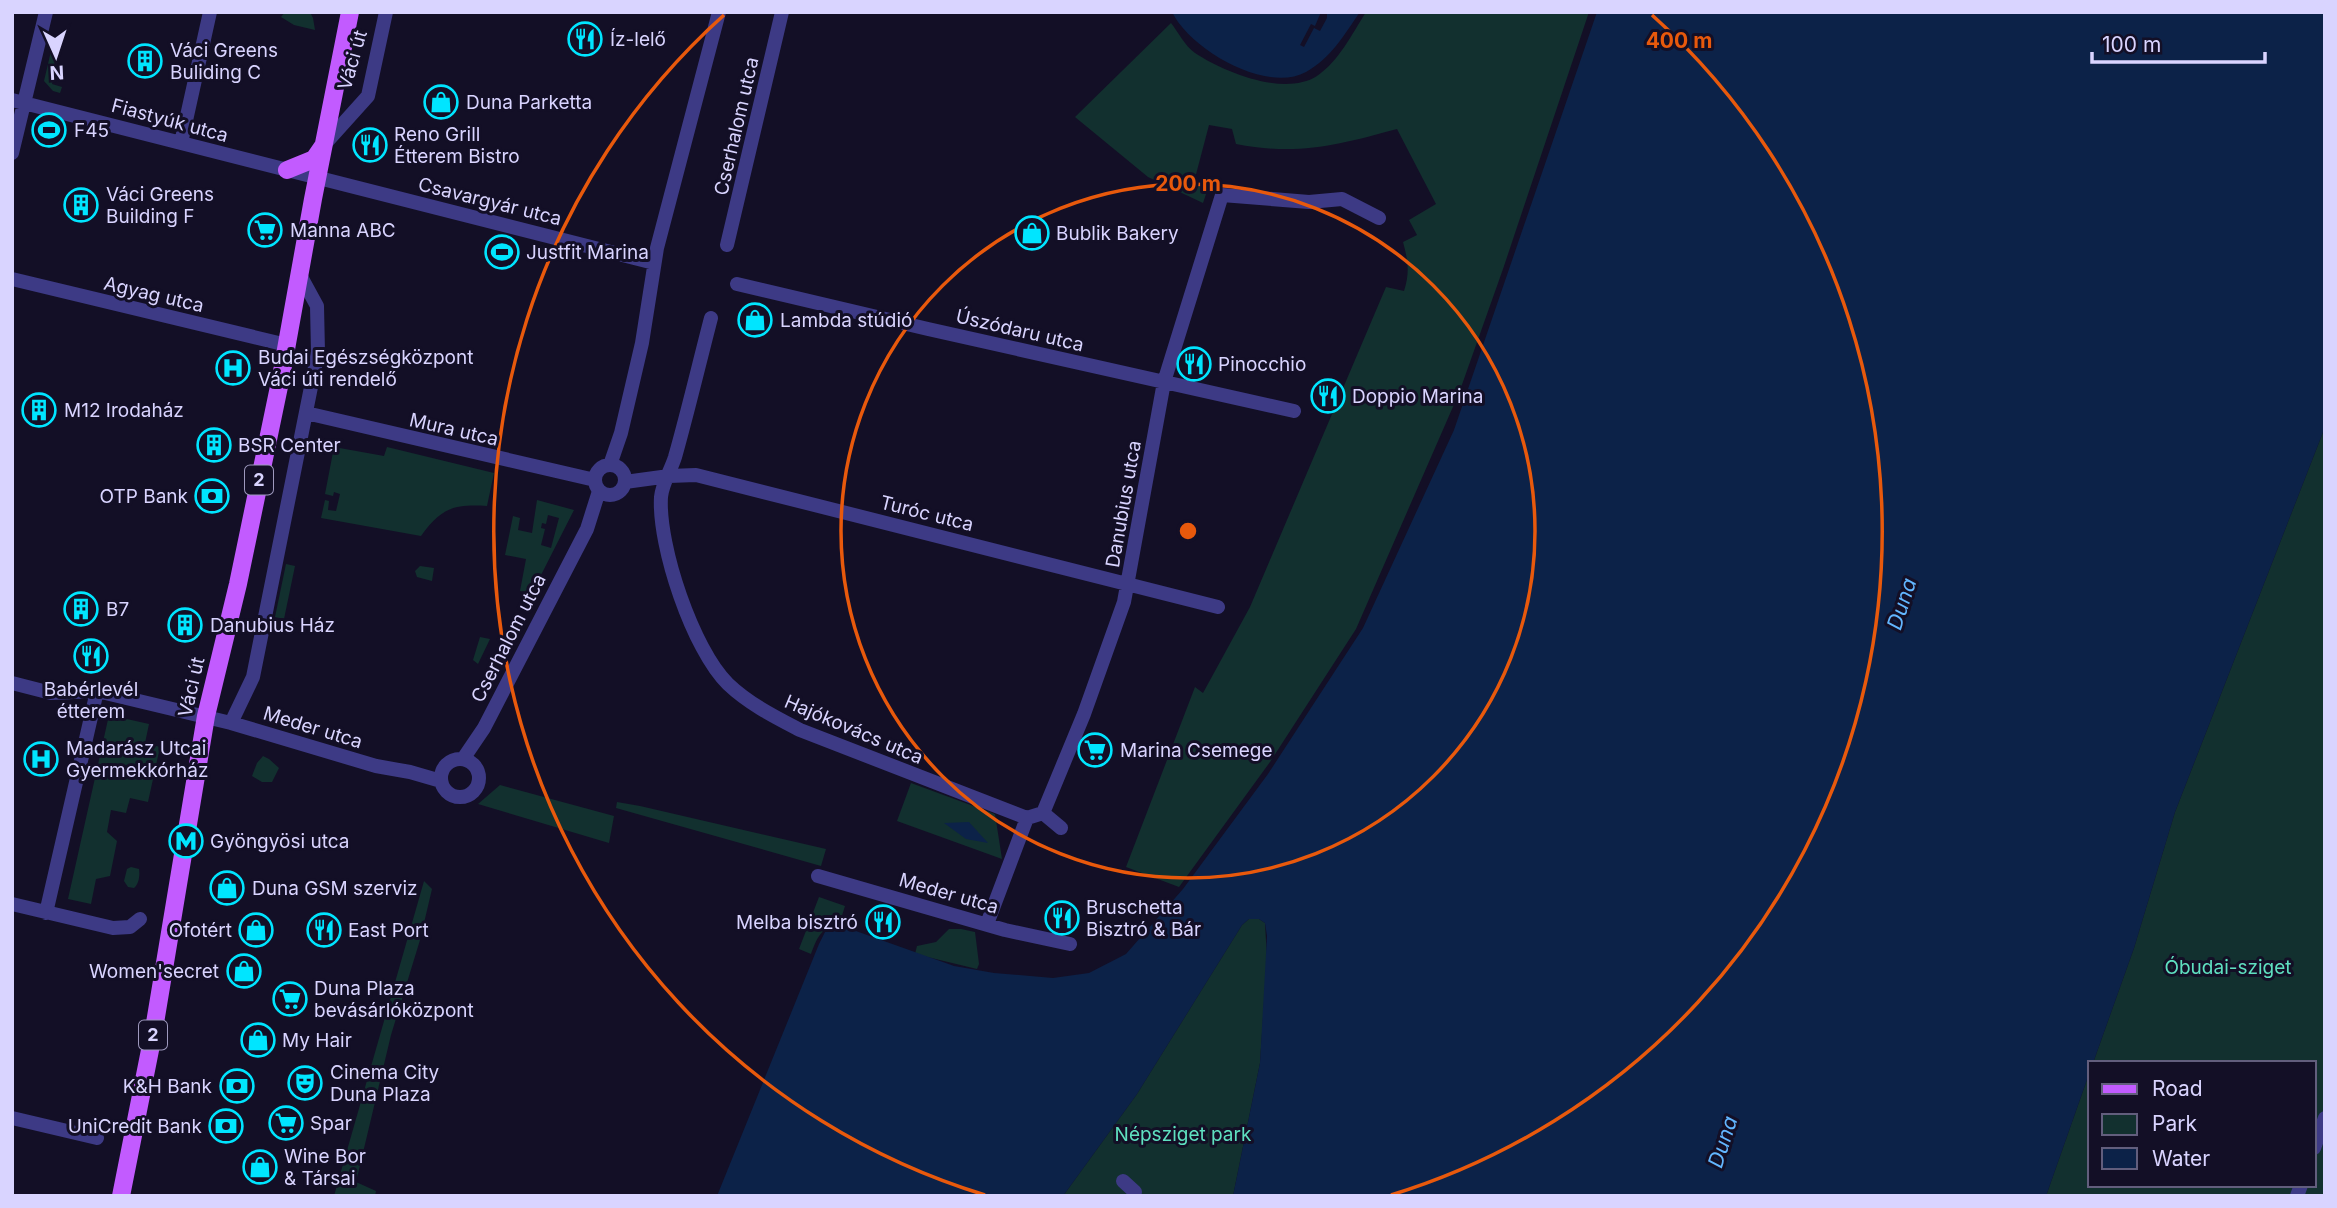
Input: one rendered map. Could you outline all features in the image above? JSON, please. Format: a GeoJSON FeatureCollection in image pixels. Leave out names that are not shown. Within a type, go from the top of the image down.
{"type":"FeatureCollection","features":[{"type":"Feature","properties":{"kind":"main road","name":"Váci út"},"geometry":{"type":"LineString","coordinates":[[121,1196],[153,1035],[205,716],[238,584],[350,12]]}},
{"type":"Feature","properties":{"kind":"main road"},"geometry":{"type":"LineString","coordinates":[[286,170],[314,159],[323,146]]}},
{"type":"Feature","properties":{"kind":"street"},"geometry":{"type":"LineString","coordinates":[[12,153],[18,101],[30,82],[46,12]]}},
{"type":"Feature","properties":{"kind":"street"},"geometry":{"type":"LineString","coordinates":[[181,143],[210,12]]}},
{"type":"Feature","properties":{"kind":"street","name":"Váci út"},"geometry":{"type":"LineString","coordinates":[[323,146],[368,96],[386,12]]}},
{"type":"Feature","properties":{"kind":"street"},"geometry":{"type":"LineString","coordinates":[[619,472],[597,471],[601,489],[618,493],[621,432],[642,342],[654,262],[719,12]]}},
{"type":"Feature","properties":{"kind":"street","name":"Cserhalom utca"},"geometry":{"type":"LineString","coordinates":[[727,245],[782,14]]}},
{"type":"Feature","properties":{"kind":"street"},"geometry":{"type":"LineString","coordinates":[[30,82],[41,99],[55,110]]}},
{"type":"Feature","properties":{"kind":"street","name":"Fiastyúk utca"},"geometry":{"type":"LineString","coordinates":[[18,101],[317,178]]}},
{"type":"Feature","properties":{"kind":"street","name":"Csavargyár utca"},"geometry":{"type":"LineString","coordinates":[[317,178],[654,262]]}},
{"type":"Feature","properties":{"kind":"street","name":"Danubius utca"},"geometry":{"type":"LineString","coordinates":[[1043,813],[1084,715],[1124,602],[1164,382],[1222,195],[1309,202],[1342,199],[1379,218]]}},
{"type":"Feature","properties":{"kind":"street"},"geometry":{"type":"LineString","coordinates":[[238,725],[253,677],[318,352],[317,306],[299,273]]}},
{"type":"Feature","properties":{"kind":"street","name":"Agyag utca"},"geometry":{"type":"LineString","coordinates":[[12,279],[286,345]]}},
{"type":"Feature","properties":{"kind":"street","name":"Úszódaru utca"},"geometry":{"type":"LineString","coordinates":[[737,284],[1294,411]]}},
{"type":"Feature","properties":{"kind":"street"},"geometry":{"type":"LineString","coordinates":[[669,476],[711,318]]}},
{"type":"Feature","properties":{"kind":"street","name":"Mura utca"},"geometry":{"type":"LineString","coordinates":[[306,414],[601,489]]}},
{"type":"Feature","properties":{"kind":"street","name":"Turóc utca"},"geometry":{"type":"LineString","coordinates":[[619,472],[696,475],[1218,607]]}},
{"type":"Feature","properties":{"kind":"street","name":"Hajókovács utca"},"geometry":{"type":"LineString","coordinates":[[669,476],[661,494],[668,555],[693,629],[706,655],[727,684],[765,712],[800,730],[1027,818]]}},
{"type":"Feature","properties":{"kind":"street","name":"Cserhalom utca"},"geometry":{"type":"LineString","coordinates":[[468,761],[587,529],[601,489]]}},
{"type":"Feature","properties":{"kind":"street","name":"Meder utca"},"geometry":{"type":"LineString","coordinates":[[12,683],[51,693],[97,691],[205,716],[376,766],[441,776]]}},
{"type":"Feature","properties":{"kind":"street"},"geometry":{"type":"LineString","coordinates":[[46,913],[97,691]]}},
{"type":"Feature","properties":{"kind":"street"},"geometry":{"type":"LineString","coordinates":[[452,760],[468,761],[477,768],[479,779],[471,793],[460,797],[448,793],[441,776],[452,760]]}},
{"type":"Feature","properties":{"kind":"street"},"geometry":{"type":"LineString","coordinates":[[987,924],[1027,818],[1043,813],[1061,828]]}},
{"type":"Feature","properties":{"kind":"street","name":"Meder utca"},"geometry":{"type":"LineString","coordinates":[[818,876],[987,924],[1070,944]]}},
{"type":"Feature","properties":{"kind":"street"},"geometry":{"type":"LineString","coordinates":[[12,904],[113,928],[130,927],[140,919]]}},
{"type":"Feature","properties":{"kind":"street"},"geometry":{"type":"LineString","coordinates":[[12,1118],[97,1138]]}},
{"type":"Feature","properties":{"kind":"street"},"geometry":{"type":"LineString","coordinates":[[2316,1143],[2325,1118]]}},
{"type":"Feature","properties":{"kind":"street"},"geometry":{"type":"LineString","coordinates":[[1123,1181],[1138,1194]]}},
{"type":"Feature","properties":{"kind":"green space"},"geometry":{"type":"Polygon","coordinates":[[[285,12],[310,12],[315,30],[294,25],[281,17],[285,12]]]}},
{"type":"Feature","properties":{"kind":"green space"},"geometry":{"type":"Polygon","coordinates":[[[1366,12],[1589,12],[1459,393],[1356,629],[1270,762],[1179,887],[1126,867],[1195,687],[1203,693],[1250,607],[1386,287],[1404,291],[1408,266],[1403,242],[1417,235],[1409,220],[1436,204],[1397,129],[1336,144],[1279,149],[1236,144],[1232,129],[1209,125],[1194,182],[1209,185],[1203,203],[1148,177],[1075,117],[1171,23],[1188,47],[1222,68],[1254,80],[1288,84],[1303,82],[1325,70],[1344,47],[1366,12]]]}},
{"type":"Feature","properties":{"kind":"green space"},"geometry":{"type":"Polygon","coordinates":[[[51,51],[59,53],[52,84],[62,87],[60,93],[53,91],[44,81],[51,51]]]}},
{"type":"Feature","properties":{"kind":"green space","name":"Óbudai-sziget"},"geometry":{"type":"Polygon","coordinates":[[[2325,427],[2325,1196],[2046,1196],[2088,1077],[2088,1187],[2316,1187],[2316,1061],[2094,1061],[2134,948],[2175,812],[2325,427]]]}},
{"type":"Feature","properties":{"kind":"green space"},"geometry":{"type":"Polygon","coordinates":[[[334,447],[384,456],[387,447],[494,473],[487,506],[466,506],[449,510],[435,519],[421,536],[321,518],[325,500],[329,501],[328,510],[336,511],[340,494],[325,494],[334,447]]]}},
{"type":"Feature","properties":{"kind":"green space"},"geometry":{"type":"Polygon","coordinates":[[[537,500],[574,510],[540,577],[535,575],[530,586],[535,588],[532,593],[520,591],[526,559],[505,555],[513,516],[520,518],[518,530],[532,533],[537,500]],[[548,515],[546,524],[542,523],[541,528],[545,529],[541,545],[551,548],[559,518],[548,515]]]}},
{"type":"Feature","properties":{"kind":"green space"},"geometry":{"type":"Polygon","coordinates":[[[286,564],[295,566],[284,619],[275,617],[286,564]]]}},
{"type":"Feature","properties":{"kind":"green space"},"geometry":{"type":"Polygon","coordinates":[[[420,566],[434,568],[432,581],[417,577],[415,571],[420,566]]]}},
{"type":"Feature","properties":{"kind":"green space"},"geometry":{"type":"Polygon","coordinates":[[[480,637],[490,639],[478,664],[473,660],[480,637]]]}},
{"type":"Feature","properties":{"kind":"green space"},"geometry":{"type":"Polygon","coordinates":[[[109,715],[149,724],[145,743],[160,747],[148,802],[130,798],[126,813],[111,810],[107,832],[117,841],[110,876],[96,879],[91,904],[68,899],[109,715]]]}},
{"type":"Feature","properties":{"kind":"green space"},"geometry":{"type":"Polygon","coordinates":[[[263,756],[279,768],[272,782],[262,782],[252,776],[263,756]]]}},
{"type":"Feature","properties":{"kind":"green space"},"geometry":{"type":"Polygon","coordinates":[[[911,783],[995,814],[1002,859],[897,821],[911,783]]]}},
{"type":"Feature","properties":{"kind":"green space"},"geometry":{"type":"Polygon","coordinates":[[[500,785],[614,816],[609,843],[478,804],[500,785]]]}},
{"type":"Feature","properties":{"kind":"green space"},"geometry":{"type":"Polygon","coordinates":[[[617,802],[826,849],[821,866],[616,808],[617,802]]]}},
{"type":"Feature","properties":{"kind":"green space"},"geometry":{"type":"Polygon","coordinates":[[[127,869],[139,869],[139,879],[134,888],[128,887],[124,881],[127,869]]]}},
{"type":"Feature","properties":{"kind":"green space"},"geometry":{"type":"Polygon","coordinates":[[[424,881],[432,889],[420,940],[391,1035],[356,1182],[376,1191],[375,1196],[334,1196],[424,881]]]}},
{"type":"Feature","properties":{"kind":"green space"},"geometry":{"type":"Polygon","coordinates":[[[819,897],[845,906],[839,925],[820,934],[811,954],[799,949],[819,897]]]}},
{"type":"Feature","properties":{"kind":"green space","name":"Népsziget park"},"geometry":{"type":"Polygon","coordinates":[[[1249,919],[1259,919],[1265,923],[1267,959],[1260,1063],[1233,1196],[1063,1196],[1137,1094],[1242,925],[1249,919]]]}},
{"type":"Feature","properties":{"kind":"green space"},"geometry":{"type":"Polygon","coordinates":[[[949,929],[975,932],[979,964],[977,969],[915,954],[917,946],[936,942],[949,929]]]}},
{"type":"Feature","properties":{"kind":"water"},"geometry":{"type":"Polygon","coordinates":[[[1172,12],[1360,12],[1336,45],[1315,66],[1289,77],[1271,77],[1231,64],[1212,53],[1181,26],[1172,12]]]}},
{"type":"Feature","properties":{"kind":"water","name":"Duna"},"geometry":{"type":"Polygon","coordinates":[[[1597,12],[2325,12],[2325,427],[2175,812],[2134,948],[2094,1061],[2088,1061],[2088,1077],[2046,1196],[1233,1196],[1260,1063],[1267,936],[1265,923],[1259,919],[1249,919],[1242,925],[1137,1094],[1063,1196],[717,1196],[826,930],[839,925],[954,966],[994,973],[1053,978],[1089,973],[1126,954],[1183,889],[1268,774],[1363,628],[1454,430],[1597,12]]]}},
{"type":"Feature","properties":{"kind":"water"},"geometry":{"type":"Polygon","coordinates":[[[969,822],[988,843],[966,839],[944,823],[969,822]]]}},
{"type":"Feature","properties":{"kind":"pier"},"geometry":{"type":"Polygon","coordinates":[[[1321,12],[1327,12],[1327,18],[1320,31],[1314,28],[1304,47],[1300,45],[1311,24],[1315,26],[1321,12]]]}},
{"type":"Feature","properties":{"kind":"place","name":"Íz-lelő"},"geometry":{"type":"Point","coordinates":[585,39]}},
{"type":"Feature","properties":{"kind":"place","name":"Váci Greens Buliding C"},"geometry":{"type":"Point","coordinates":[145,61]}},
{"type":"Feature","properties":{"kind":"place","name":"Duna Parketta"},"geometry":{"type":"Point","coordinates":[441,102]}},
{"type":"Feature","properties":{"kind":"place","name":"F45"},"geometry":{"type":"Point","coordinates":[49,130]}},
{"type":"Feature","properties":{"kind":"place","name":"Reno Grill Étterem Bistro"},"geometry":{"type":"Point","coordinates":[370,145]}},
{"type":"Feature","properties":{"kind":"place","name":"Váci Greens Building F"},"geometry":{"type":"Point","coordinates":[81,205]}},
{"type":"Feature","properties":{"kind":"place","name":"Manna ABC"},"geometry":{"type":"Point","coordinates":[265,230]}},
{"type":"Feature","properties":{"kind":"place","name":"Bublik Bakery"},"geometry":{"type":"Point","coordinates":[1032,233]}},
{"type":"Feature","properties":{"kind":"place","name":"Justfit Marina"},"geometry":{"type":"Point","coordinates":[502,252]}},
{"type":"Feature","properties":{"kind":"place","name":"Lambda stúdió"},"geometry":{"type":"Point","coordinates":[755,320]}},
{"type":"Feature","properties":{"kind":"place","name":"Pinocchio"},"geometry":{"type":"Point","coordinates":[1194,364]}},
{"type":"Feature","properties":{"kind":"place","name":"Budai Egészségközpont Váci úti rendelő"},"geometry":{"type":"Point","coordinates":[233,368]}},
{"type":"Feature","properties":{"kind":"place","name":"Doppio Marina"},"geometry":{"type":"Point","coordinates":[1328,396]}},
{"type":"Feature","properties":{"kind":"place","name":"M12 Irodaház"},"geometry":{"type":"Point","coordinates":[39,410]}},
{"type":"Feature","properties":{"kind":"place","name":"BSR Center"},"geometry":{"type":"Point","coordinates":[214,445]}},
{"type":"Feature","properties":{"kind":"place","name":"OTP Bank"},"geometry":{"type":"Point","coordinates":[212,496]}},
{"type":"Feature","properties":{"kind":"place","name":"B7"},"geometry":{"type":"Point","coordinates":[81,609]}},
{"type":"Feature","properties":{"kind":"place","name":"Danubius Ház"},"geometry":{"type":"Point","coordinates":[185,625]}},
{"type":"Feature","properties":{"kind":"place","name":"Babérlevél étterem"},"geometry":{"type":"Point","coordinates":[91,656]}},
{"type":"Feature","properties":{"kind":"place","name":"Marina Csemege"},"geometry":{"type":"Point","coordinates":[1095,750]}},
{"type":"Feature","properties":{"kind":"place","name":"Madarász Utcai Gyermekkórház"},"geometry":{"type":"Point","coordinates":[41,759]}},
{"type":"Feature","properties":{"kind":"place","name":"Gyöngyösi utca"},"geometry":{"type":"Point","coordinates":[186,841]}},
{"type":"Feature","properties":{"kind":"place","name":"Duna GSM szerviz"},"geometry":{"type":"Point","coordinates":[227,888]}},
{"type":"Feature","properties":{"kind":"place","name":"Bruschetta Bisztró & Bár"},"geometry":{"type":"Point","coordinates":[1062,918]}},
{"type":"Feature","properties":{"kind":"place","name":"Melba bisztró"},"geometry":{"type":"Point","coordinates":[883,922]}},
{"type":"Feature","properties":{"kind":"place","name":"Ofotért"},"geometry":{"type":"Point","coordinates":[256,930]}},
{"type":"Feature","properties":{"kind":"place","name":"East Port"},"geometry":{"type":"Point","coordinates":[324,930]}},
{"type":"Feature","properties":{"kind":"place","name":"Women'secret"},"geometry":{"type":"Point","coordinates":[244,971]}},
{"type":"Feature","properties":{"kind":"place","name":"Duna Plaza bevásárlóközpont"},"geometry":{"type":"Point","coordinates":[290,999]}},
{"type":"Feature","properties":{"kind":"place","name":"My Hair"},"geometry":{"type":"Point","coordinates":[258,1040]}},
{"type":"Feature","properties":{"kind":"place","name":"Cinema City Duna Plaza"},"geometry":{"type":"Point","coordinates":[305,1083]}},
{"type":"Feature","properties":{"kind":"place","name":"K&H Bank"},"geometry":{"type":"Point","coordinates":[237,1086]}},
{"type":"Feature","properties":{"kind":"place","name":"Spar"},"geometry":{"type":"Point","coordinates":[286,1123]}},
{"type":"Feature","properties":{"kind":"place","name":"UniCredit Bank"},"geometry":{"type":"Point","coordinates":[226,1126]}},
{"type":"Feature","properties":{"kind":"place","name":"Wine Bor & Társai"},"geometry":{"type":"Point","coordinates":[260,1167]}}]}
